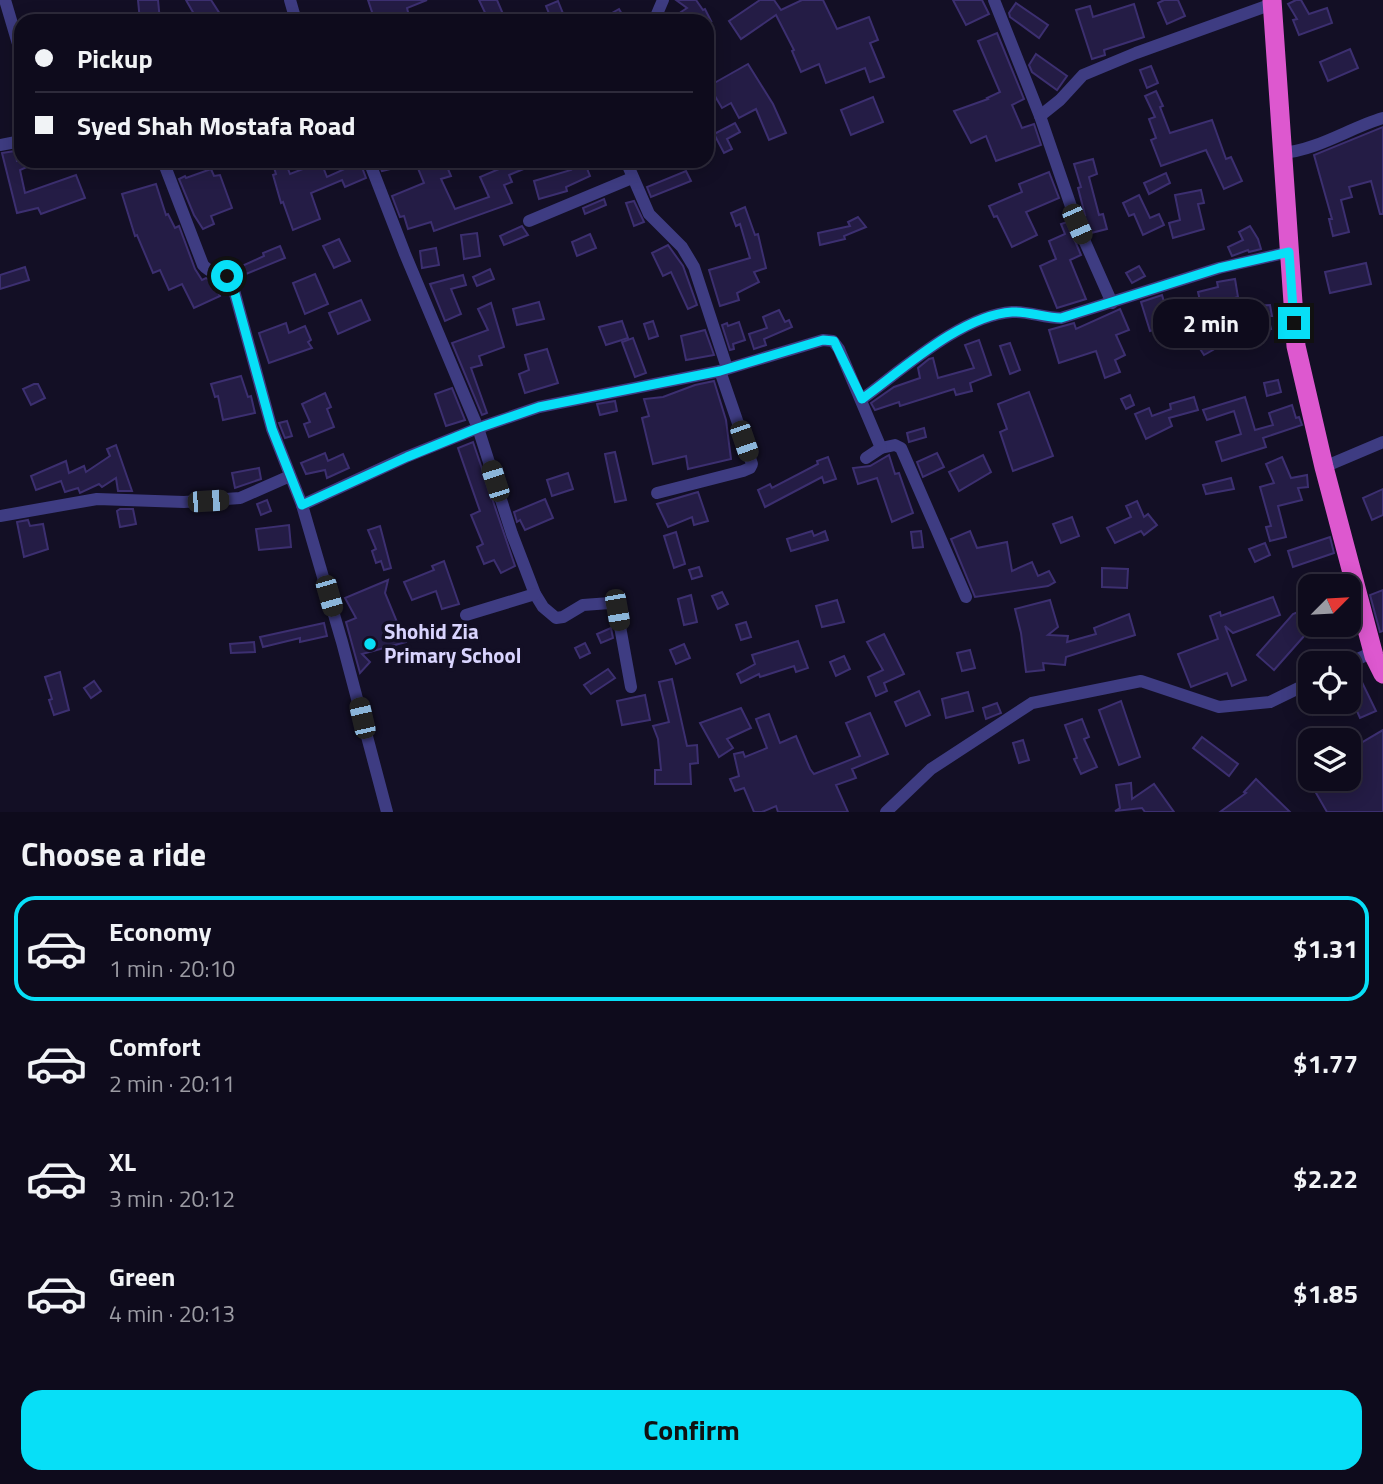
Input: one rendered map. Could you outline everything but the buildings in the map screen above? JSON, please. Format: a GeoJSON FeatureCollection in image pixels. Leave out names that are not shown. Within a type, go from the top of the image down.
{"type":"FeatureCollection","features":[{"type":"Feature","properties":{"kind":"highway"},"geometry":{"type":"LineString","coordinates":[[1272,2],[1296,346],[1324,467],[1373,652],[1383,674]]}},
{"type":"Feature","properties":{"kind":"street"},"geometry":{"type":"LineString","coordinates":[[5,0],[14,30]]}},
{"type":"Feature","properties":{"kind":"street"},"geometry":{"type":"LineString","coordinates":[[994,0],[1040,116],[1077,224],[1112,303]]}},
{"type":"Feature","properties":{"kind":"street"},"geometry":{"type":"LineString","coordinates":[[1040,116],[1060,100],[1083,75],[1272,2]]}},
{"type":"Feature","properties":{"kind":"street"},"geometry":{"type":"LineString","coordinates":[[1282,153],[1300,152],[1353,128],[1383,118]]}},
{"type":"Feature","properties":{"kind":"street"},"geometry":{"type":"LineString","coordinates":[[166,168],[203,265],[206,269],[227,276],[232,283],[272,429],[302,505],[387,812]]}},
{"type":"Feature","properties":{"kind":"street"},"geometry":{"type":"LineString","coordinates":[[372,168],[478,428],[512,534],[536,594],[543,607],[556,618],[563,617],[583,605],[610,603],[617,610],[631,687]]}},
{"type":"Feature","properties":{"kind":"street"},"geometry":{"type":"LineString","coordinates":[[628,168],[649,214],[682,247],[694,267],[752,464],[743,471],[657,493]]}},
{"type":"Feature","properties":{"kind":"street"},"geometry":{"type":"LineString","coordinates":[[529,220],[632,178]]}},
{"type":"Feature","properties":{"kind":"street"},"geometry":{"type":"LineString","coordinates":[[862,399],[944,339],[988,316],[1014,311],[1061,318],[1219,268],[1289,252]]}},
{"type":"Feature","properties":{"kind":"street"},"geometry":{"type":"LineString","coordinates":[[302,505],[407,457],[539,407],[723,370],[823,340],[834,341],[862,399],[881,448]]}},
{"type":"Feature","properties":{"kind":"street"},"geometry":{"type":"LineString","coordinates":[[1324,467],[1383,442]]}},
{"type":"Feature","properties":{"kind":"street"},"geometry":{"type":"LineString","coordinates":[[866,458],[881,448],[895,445],[904,454],[966,597]]}},
{"type":"Feature","properties":{"kind":"street"},"geometry":{"type":"LineString","coordinates":[[0,516],[97,499],[184,502],[240,498],[290,476]]}},
{"type":"Feature","properties":{"kind":"street"},"geometry":{"type":"LineString","coordinates":[[466,615],[536,594]]}},
{"type":"Feature","properties":{"kind":"street"},"geometry":{"type":"LineString","coordinates":[[1361,658],[1373,652]]}},
{"type":"Feature","properties":{"kind":"street"},"geometry":{"type":"LineString","coordinates":[[886,812],[931,769],[1032,703],[1141,681],[1219,707],[1270,702],[1298,688]]}},
{"type":"Feature","properties":{"kind":"place","name":"Shohid Zia Primary School"},"geometry":{"type":"Point","coordinates":[370,644]}},
{"type":"Feature","properties":{"kind":"route"},"geometry":{"type":"LineString","coordinates":[[227,276],[232,283],[272,429],[302,505],[407,457],[539,407],[720,371],[823,340],[834,341],[862,399],[944,339],[988,316],[1014,311],[1061,318],[1219,268],[1289,252],[1294,323]]}}]}
